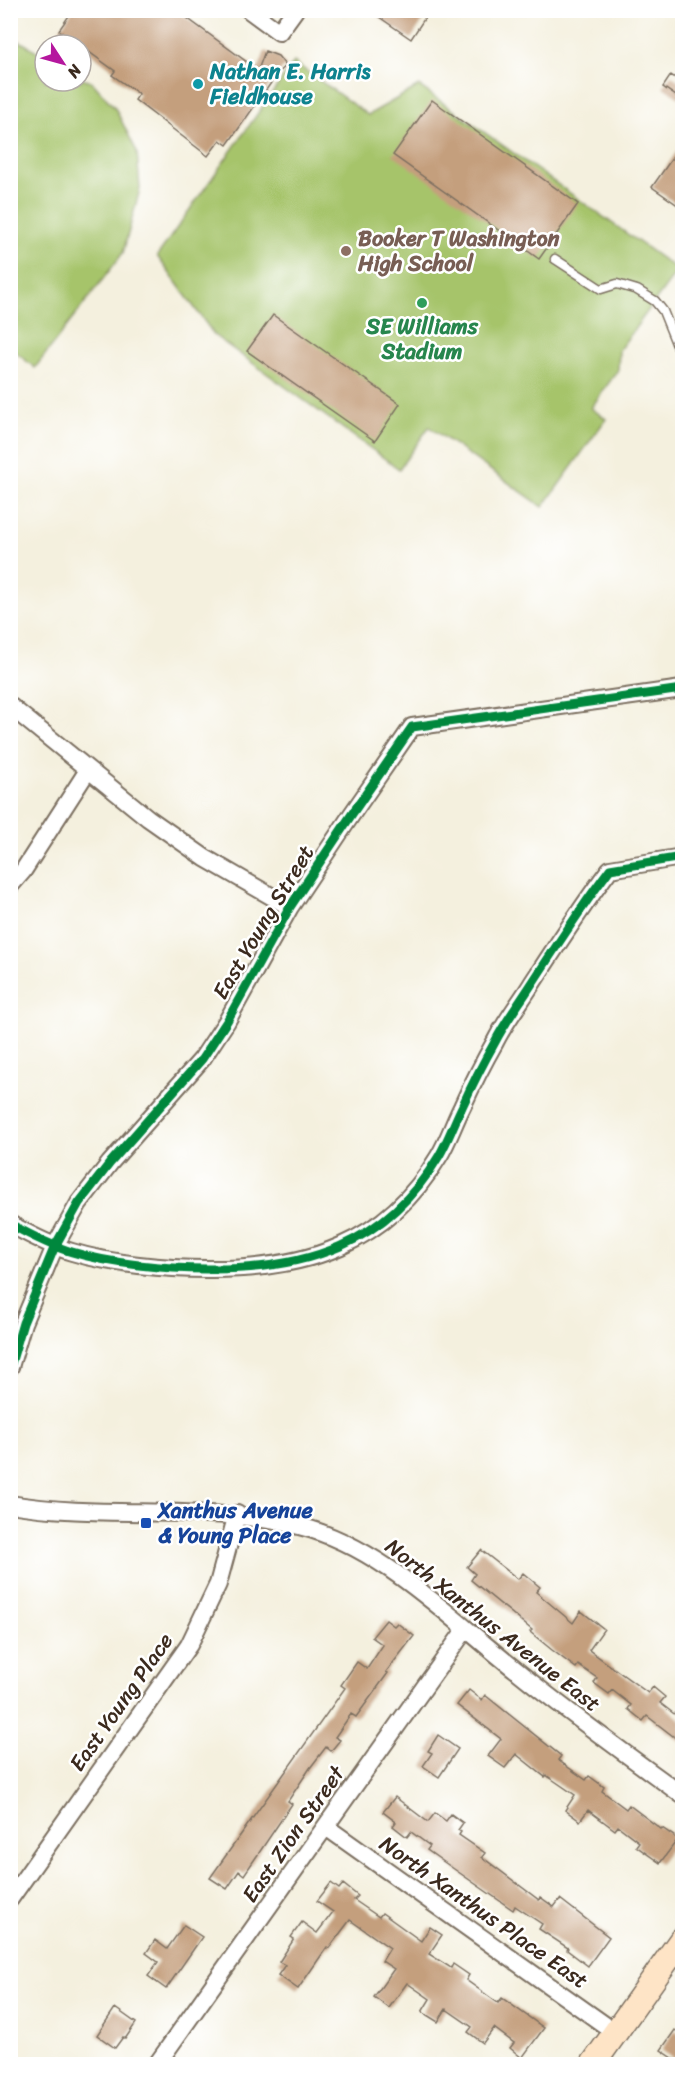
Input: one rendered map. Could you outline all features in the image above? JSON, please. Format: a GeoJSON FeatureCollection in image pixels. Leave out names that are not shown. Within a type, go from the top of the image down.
{"type":"FeatureCollection","features":[{"type":"Feature","properties":{"kind":"main road"},"geometry":{"type":"LineString","coordinates":[[593,2064],[682,1939]]}},
{"type":"Feature","properties":{"kind":"street"},"geometry":{"type":"LineString","coordinates":[[249,10],[279,32],[294,10]]}},
{"type":"Feature","properties":{"kind":"street","name":"East Young Street"},"geometry":{"type":"LineString","coordinates":[[10,1367],[23,1323],[55,1246],[79,1203],[110,1163],[202,1059],[227,1022],[290,907],[412,727],[682,689]]}},
{"type":"Feature","properties":{"kind":"street"},"geometry":{"type":"LineString","coordinates":[[10,706],[148,818],[205,858],[290,907]]}},
{"type":"Feature","properties":{"kind":"street"},"geometry":{"type":"LineString","coordinates":[[10,886],[23,871],[88,770]]}},
{"type":"Feature","properties":{"kind":"street"},"geometry":{"type":"LineString","coordinates":[[10,1224],[55,1246],[73,1252],[107,1260],[193,1269],[235,1269],[281,1263],[312,1257],[348,1243],[375,1228],[400,1208],[423,1181],[440,1154],[496,1040],[549,957],[610,869],[682,857]]}},
{"type":"Feature","properties":{"kind":"street","name":"North Xanthus Avenue East"},"geometry":{"type":"LineString","coordinates":[[10,1504],[52,1509],[237,1514],[302,1527],[344,1543],[382,1563],[425,1594],[465,1630],[582,1723],[682,1795]]}},
{"type":"Feature","properties":{"kind":"street","name":"East Young Place"},"geometry":{"type":"LineString","coordinates":[[10,1899],[189,1645],[218,1584],[237,1514]]}},
{"type":"Feature","properties":{"kind":"street","name":"East Zion Street"},"geometry":{"type":"LineString","coordinates":[[157,2064],[465,1630]]}},
{"type":"Feature","properties":{"kind":"street","name":"North Xanthus Place East"},"geometry":{"type":"LineString","coordinates":[[326,1827],[616,2033]]}},
{"type":"Feature","properties":{"kind":"lane"},"geometry":{"type":"LineString","coordinates":[[555,259],[602,289],[617,284],[637,290],[655,301],[663,311],[682,358]]}},
{"type":"Feature","properties":{"kind":"green space"},"geometry":{"type":"Polygon","coordinates":[[[11,36],[33,49],[33,93],[93,93],[93,83],[115,108],[137,152],[140,189],[123,253],[35,368],[11,348],[11,36]]]}},
{"type":"Feature","properties":{"kind":"green space","name":"SE Williams Stadium"},"geometry":{"type":"Polygon","coordinates":[[[294,62],[368,115],[419,86],[678,270],[619,350],[618,370],[591,408],[606,419],[543,507],[429,427],[399,469],[215,336],[157,256],[294,62]]]}},
{"type":"Feature","properties":{"kind":"building","name":"Nathan E. Harris Fieldhouse"},"geometry":{"type":"Polygon","coordinates":[[[73,10],[176,10],[258,70],[265,51],[278,56],[286,66],[278,73],[227,145],[220,140],[208,156],[135,100],[139,94],[112,75],[115,71],[93,55],[93,33],[63,33],[59,30],[73,10]]]}},
{"type":"Feature","properties":{"kind":"building"},"geometry":{"type":"Polygon","coordinates":[[[369,10],[430,10],[411,39],[369,10]]]}},
{"type":"Feature","properties":{"kind":"building"},"geometry":{"type":"Polygon","coordinates":[[[671,75],[682,83],[682,100],[663,87],[671,75]]]}},
{"type":"Feature","properties":{"kind":"building"},"geometry":{"type":"Polygon","coordinates":[[[432,100],[578,204],[539,259],[393,155],[432,100]]]}},
{"type":"Feature","properties":{"kind":"building"},"geometry":{"type":"Polygon","coordinates":[[[682,144],[682,208],[652,187],[682,144]]]}},
{"type":"Feature","properties":{"kind":"building"},"geometry":{"type":"Polygon","coordinates":[[[273,315],[400,404],[375,441],[247,351],[273,315]]]}},
{"type":"Feature","properties":{"kind":"building"},"geometry":{"type":"Polygon","coordinates":[[[481,1550],[518,1579],[523,1573],[540,1587],[536,1592],[573,1623],[581,1611],[604,1629],[589,1650],[648,1693],[653,1687],[665,1697],[660,1703],[682,1720],[682,1743],[647,1716],[643,1721],[628,1709],[631,1705],[612,1690],[609,1694],[594,1683],[597,1678],[578,1665],[576,1668],[552,1650],[530,1632],[532,1630],[471,1580],[475,1574],[467,1567],[481,1550]]]}},
{"type":"Feature","properties":{"kind":"building"},"geometry":{"type":"Polygon","coordinates":[[[386,1620],[394,1626],[397,1623],[414,1636],[386,1672],[388,1673],[356,1717],[351,1714],[335,1737],[340,1740],[331,1751],[326,1747],[310,1768],[288,1801],[292,1804],[244,1875],[239,1871],[227,1889],[210,1878],[345,1688],[341,1685],[357,1662],[367,1669],[383,1645],[372,1637],[386,1620]]]}},
{"type":"Feature","properties":{"kind":"building"},"geometry":{"type":"Polygon","coordinates":[[[469,1690],[482,1700],[485,1695],[561,1756],[558,1760],[586,1780],[589,1776],[604,1787],[602,1791],[626,1809],[629,1805],[678,1839],[660,1863],[636,1846],[639,1842],[618,1826],[615,1830],[588,1810],[580,1821],[565,1810],[575,1795],[546,1775],[545,1777],[516,1754],[505,1768],[488,1756],[501,1739],[457,1705],[469,1690]]]}},
{"type":"Feature","properties":{"kind":"building"},"geometry":{"type":"Polygon","coordinates":[[[438,1735],[458,1749],[439,1777],[423,1766],[432,1753],[428,1751],[438,1735]]]}},
{"type":"Feature","properties":{"kind":"building"},"geometry":{"type":"Polygon","coordinates":[[[395,1797],[428,1822],[435,1813],[446,1821],[451,1814],[463,1823],[458,1830],[461,1832],[459,1835],[485,1853],[482,1857],[539,1900],[540,1897],[554,1907],[560,1899],[609,1937],[588,1966],[567,1950],[568,1948],[539,1929],[542,1924],[515,1906],[513,1910],[441,1860],[427,1850],[430,1846],[411,1832],[407,1837],[393,1826],[396,1822],[383,1812],[395,1797]]]}},
{"type":"Feature","properties":{"kind":"building"},"geometry":{"type":"Polygon","coordinates":[[[331,1883],[339,1889],[343,1884],[358,1896],[354,1900],[379,1917],[382,1913],[421,1941],[430,1927],[442,1935],[429,1954],[451,1968],[453,1964],[469,1975],[466,1980],[498,2003],[502,1998],[544,2028],[522,2058],[510,2048],[514,2043],[494,2028],[483,2043],[468,2032],[472,2027],[446,2009],[438,2022],[422,2012],[430,1999],[407,1983],[389,2008],[374,1997],[394,1969],[382,1961],[390,1948],[350,1920],[329,1948],[327,1947],[298,1989],[278,1975],[285,1965],[279,1962],[294,1939],[291,1937],[302,1922],[317,1933],[333,1912],[317,1901],[331,1883]]]}},
{"type":"Feature","properties":{"kind":"building"},"geometry":{"type":"Polygon","coordinates":[[[184,1925],[202,1937],[166,1989],[148,1976],[158,1962],[146,1953],[155,1940],[167,1949],[184,1925]]]}},
{"type":"Feature","properties":{"kind":"building"},"geometry":{"type":"Polygon","coordinates":[[[115,2008],[136,2023],[125,2039],[123,2037],[115,2048],[97,2035],[115,2008]]]}},
{"type":"Feature","properties":{"kind":"building"},"geometry":{"type":"Polygon","coordinates":[[[675,2030],[682,2035],[682,2064],[661,2050],[675,2030]]]}},
{"type":"Feature","properties":{"kind":"cycle path"},"geometry":{"type":"LineString","coordinates":[[10,1367],[23,1323],[55,1246],[79,1203],[110,1163],[202,1059],[227,1021],[290,907],[412,727],[682,689]]}},
{"type":"Feature","properties":{"kind":"cycle path"},"geometry":{"type":"LineString","coordinates":[[10,1224],[64,1250],[87,1256],[139,1265],[191,1269],[243,1268],[278,1264],[310,1257],[340,1246],[368,1231],[394,1211],[418,1186],[439,1156],[503,1027],[610,869],[682,857]]}},
{"type":"Feature","properties":{"kind":"place","name":"Nathan E. Harris Fieldhouse"},"geometry":{"type":"Point","coordinates":[198,84]}},
{"type":"Feature","properties":{"kind":"place","name":"Booker T Washington High School"},"geometry":{"type":"Point","coordinates":[346,251]}},
{"type":"Feature","properties":{"kind":"place","name":"SE Williams Stadium"},"geometry":{"type":"Point","coordinates":[422,303]}},
{"type":"Feature","properties":{"kind":"place","name":"Xanthus Avenue & Young Place"},"geometry":{"type":"Point","coordinates":[146,1523]}}]}
